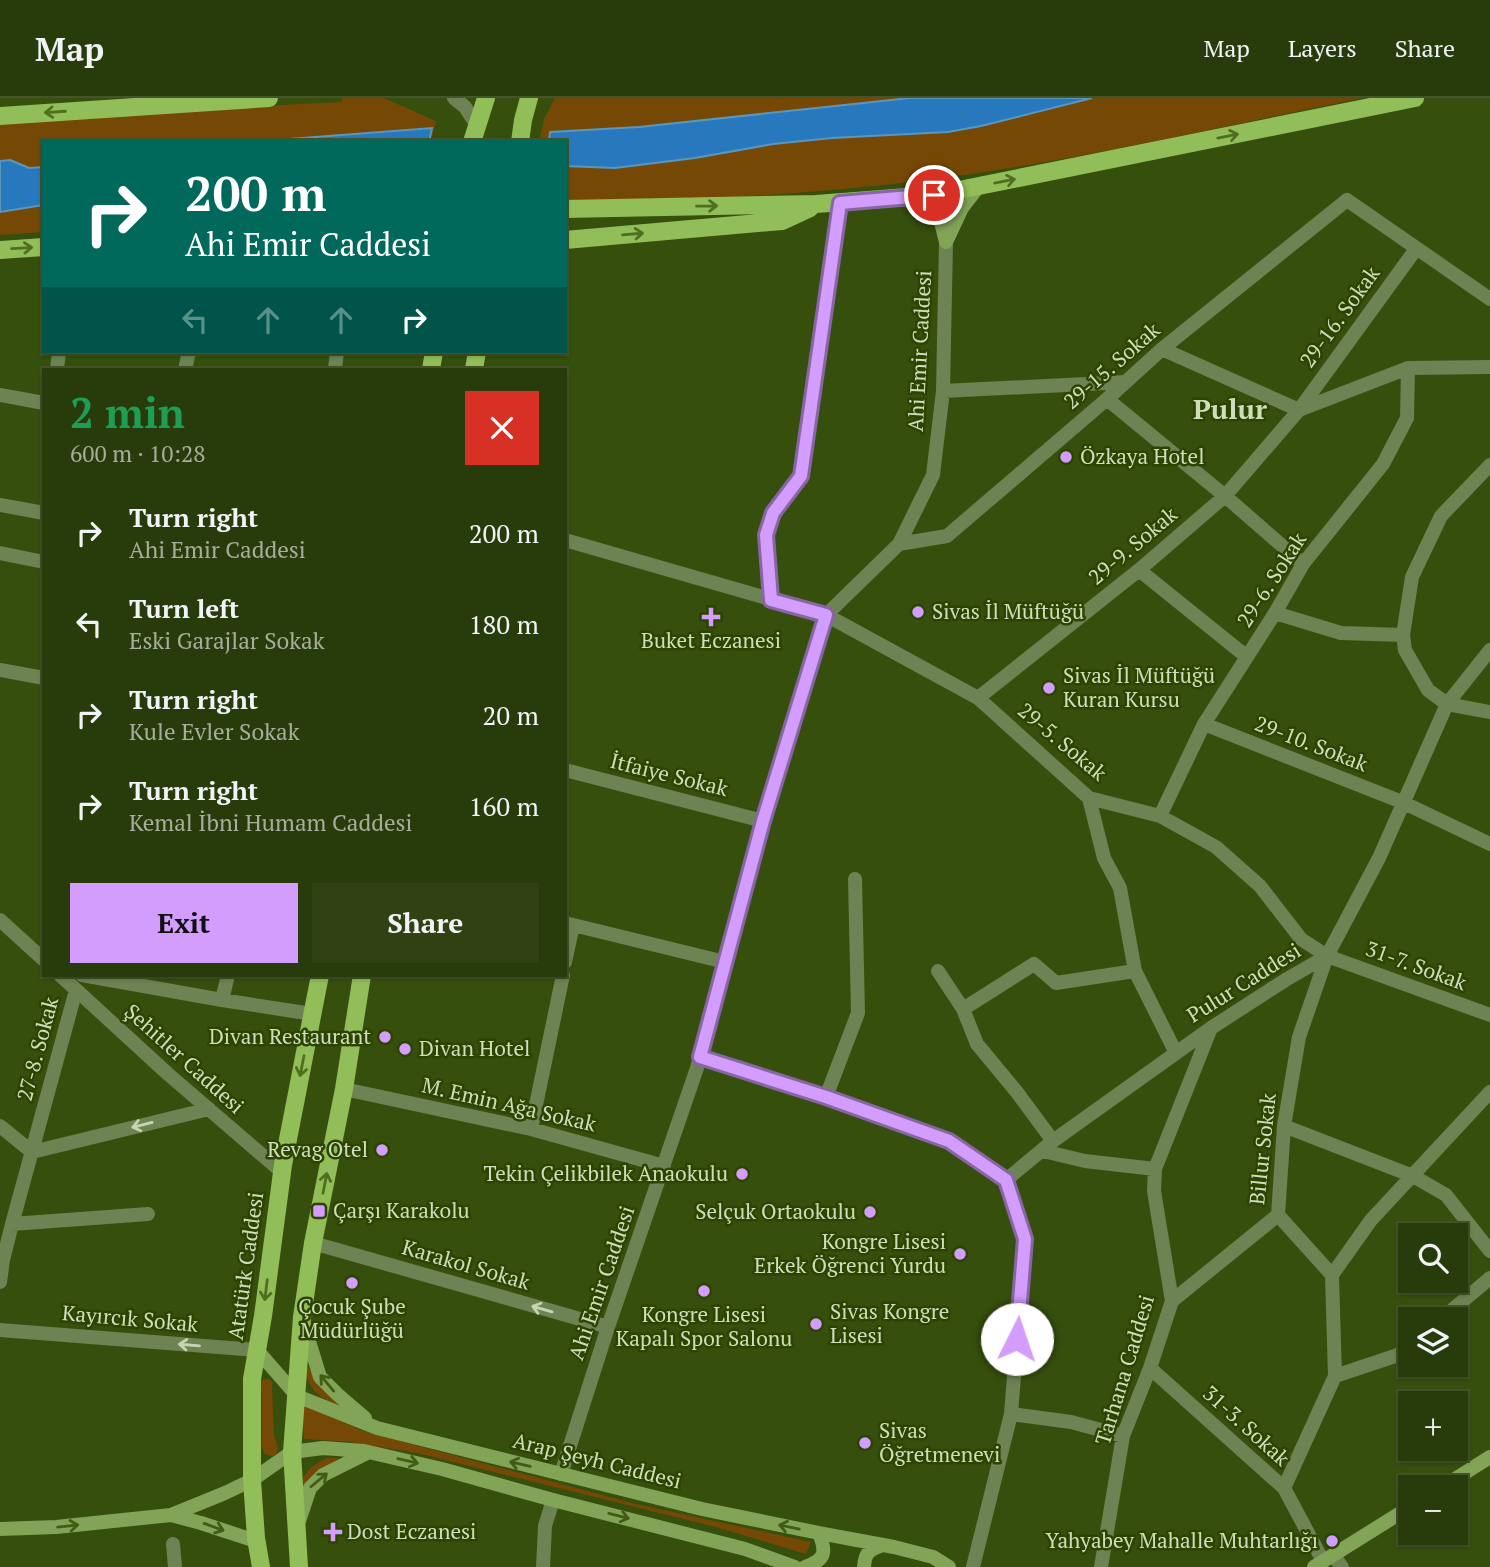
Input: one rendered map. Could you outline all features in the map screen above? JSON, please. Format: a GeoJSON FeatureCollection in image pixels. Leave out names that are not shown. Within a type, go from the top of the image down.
{"type":"FeatureCollection","features":[{"type":"Feature","properties":{"kind":"main road"},"geometry":{"type":"LineString","coordinates":[[0,116],[269,98]]}},
{"type":"Feature","properties":{"kind":"main road"},"geometry":{"type":"LineString","coordinates":[[473,134],[486,98]]}},
{"type":"Feature","properties":{"kind":"main road"},"geometry":{"type":"LineString","coordinates":[[567,209],[816,204],[934,195],[1415,98]]}},
{"type":"Feature","properties":{"kind":"main road"},"geometry":{"type":"LineString","coordinates":[[520,140],[528,99]]}},
{"type":"Feature","properties":{"kind":"main road"},"geometry":{"type":"LineString","coordinates":[[567,240],[782,221],[816,204]]}},
{"type":"Feature","properties":{"kind":"main road"},"geometry":{"type":"LineString","coordinates":[[0,250],[42,247]]}},
{"type":"Feature","properties":{"kind":"main road","name":"Atatürk Caddesi"},"geometry":{"type":"LineString","coordinates":[[261,1567],[256,1541],[252,1480],[252,1379],[282,1172],[320,977]]}},
{"type":"Feature","properties":{"kind":"main road"},"geometry":{"type":"LineString","coordinates":[[299,1567],[292,1452],[302,1320],[313,1242],[344,1089],[362,977]]}},
{"type":"Feature","properties":{"kind":"street"},"geometry":{"type":"LineString","coordinates":[[454,98],[465,107],[473,134]]}},
{"type":"Feature","properties":{"kind":"street","name":"Ahi Emir Caddesi"},"geometry":{"type":"LineString","coordinates":[[946,242],[962,208],[979,186]]}},
{"type":"Feature","properties":{"kind":"street","name":"Ahi Emir Caddesi"},"geometry":{"type":"LineString","coordinates":[[561,1474],[700,1057],[763,821],[826,615],[899,544],[933,475],[943,391],[946,242],[934,195]]}},
{"type":"Feature","properties":{"kind":"street","name":"29-15. Sokak"},"geometry":{"type":"LineString","coordinates":[[899,544],[947,536],[1107,399],[1161,349],[1347,200],[1416,249]]}},
{"type":"Feature","properties":{"kind":"street"},"geometry":{"type":"LineString","coordinates":[[771,600],[766,535],[773,513],[801,476],[840,203]]}},
{"type":"Feature","properties":{"kind":"street"},"geometry":{"type":"LineString","coordinates":[[1416,249],[1490,299]]}},
{"type":"Feature","properties":{"kind":"street","name":"29-16. Sokak"},"geometry":{"type":"LineString","coordinates":[[1299,410],[1416,249]]}},
{"type":"Feature","properties":{"kind":"street"},"geometry":{"type":"LineString","coordinates":[[1161,349],[1299,410],[1408,369],[1490,367]]}},
{"type":"Feature","properties":{"kind":"street","name":"29-6. Sokak"},"geometry":{"type":"LineString","coordinates":[[1160,816],[1204,724],[1303,564],[1384,464],[1407,418],[1408,369]]}},
{"type":"Feature","properties":{"kind":"street"},"geometry":{"type":"LineString","coordinates":[[943,391],[1126,382]]}},
{"type":"Feature","properties":{"kind":"street"},"geometry":{"type":"LineString","coordinates":[[0,395],[42,402]]}},
{"type":"Feature","properties":{"kind":"street"},"geometry":{"type":"LineString","coordinates":[[1107,399],[1226,496],[1303,564]]}},
{"type":"Feature","properties":{"kind":"street","name":"29-9. Sokak"},"geometry":{"type":"LineString","coordinates":[[978,698],[1139,570],[1226,496],[1299,410]]}},
{"type":"Feature","properties":{"kind":"street"},"geometry":{"type":"LineString","coordinates":[[1490,465],[1441,516],[1412,576],[1403,635],[1405,650],[1427,690],[1447,704],[1490,712]]}},
{"type":"Feature","properties":{"kind":"street"},"geometry":{"type":"LineString","coordinates":[[0,505],[42,513]]}},
{"type":"Feature","properties":{"kind":"street","name":"29-5. Sokak"},"geometry":{"type":"LineString","coordinates":[[567,541],[826,615],[978,698],[1089,798],[1160,816],[1216,847],[1260,886],[1301,939],[1327,956]]}},
{"type":"Feature","properties":{"kind":"street"},"geometry":{"type":"LineString","coordinates":[[0,554],[42,562]]}},
{"type":"Feature","properties":{"kind":"street"},"geometry":{"type":"LineString","coordinates":[[1139,570],[1247,657]]}},
{"type":"Feature","properties":{"kind":"street"},"geometry":{"type":"LineString","coordinates":[[1275,613],[1341,633],[1403,635]]}},
{"type":"Feature","properties":{"kind":"street","name":"Pulur Caddesi"},"geometry":{"type":"LineString","coordinates":[[1006,1180],[1048,1146],[1211,1028],[1327,956],[1379,858],[1447,704],[1490,650]]}},
{"type":"Feature","properties":{"kind":"street"},"geometry":{"type":"LineString","coordinates":[[0,670],[42,678]]}},
{"type":"Feature","properties":{"kind":"street","name":"29-10. Sokak"},"geometry":{"type":"LineString","coordinates":[[1204,724],[1402,802],[1490,844]]}},
{"type":"Feature","properties":{"kind":"street","name":"İtfaiye Sokak"},"geometry":{"type":"LineString","coordinates":[[567,771],[763,821]]}},
{"type":"Feature","properties":{"kind":"street"},"geometry":{"type":"LineString","coordinates":[[1089,798],[1104,858],[1120,888],[1135,971],[1176,1053]]}},
{"type":"Feature","properties":{"kind":"street"},"geometry":{"type":"LineString","coordinates":[[826,1097],[858,1013],[855,880]]}},
{"type":"Feature","properties":{"kind":"street"},"geometry":{"type":"LineString","coordinates":[[0,920],[42,958]]}},
{"type":"Feature","properties":{"kind":"street"},"geometry":{"type":"LineString","coordinates":[[567,943],[569,924],[725,962]]}},
{"type":"Feature","properties":{"kind":"street","name":"31-7. Sokak"},"geometry":{"type":"LineString","coordinates":[[1327,956],[1490,1015]]}},
{"type":"Feature","properties":{"kind":"street","name":"Billur Sokak"},"geometry":{"type":"LineString","coordinates":[[1172,1301],[1278,1215],[1284,1126],[1299,1037],[1327,956]]}},
{"type":"Feature","properties":{"kind":"street"},"geometry":{"type":"LineString","coordinates":[[963,1009],[1034,964],[1056,983],[1135,971]]}},
{"type":"Feature","properties":{"kind":"street"},"geometry":{"type":"LineString","coordinates":[[937,971],[963,1009],[977,1044],[1016,1091],[1048,1146],[1085,1161],[1155,1169]]}},
{"type":"Feature","properties":{"kind":"street","name":"Şehitler Caddesi"},"geometry":{"type":"LineString","coordinates":[[62,977],[282,1172]]}},
{"type":"Feature","properties":{"kind":"street"},"geometry":{"type":"LineString","coordinates":[[93,977],[312,1014]]}},
{"type":"Feature","properties":{"kind":"street"},"geometry":{"type":"LineString","coordinates":[[222,1000],[228,977]]}},
{"type":"Feature","properties":{"kind":"street"},"geometry":{"type":"LineString","coordinates":[[531,1129],[563,977]]}},
{"type":"Feature","properties":{"kind":"street","name":"27-8. Sokak"},"geometry":{"type":"LineString","coordinates":[[0,1282],[1,1260],[76,990]]}},
{"type":"Feature","properties":{"kind":"street","name":"Tarhana Caddesi"},"geometry":{"type":"LineString","coordinates":[[1101,1567],[1123,1436],[1150,1368],[1172,1301],[1154,1191],[1155,1169],[1211,1028]]}},
{"type":"Feature","properties":{"kind":"street"},"geometry":{"type":"LineString","coordinates":[[700,1057],[826,1097],[949,1141],[1006,1180],[1025,1239],[1012,1414],[972,1567]]}},
{"type":"Feature","properties":{"kind":"street","name":"M. Emin Ağa Sokak"},"geometry":{"type":"LineString","coordinates":[[344,1089],[531,1129],[664,1166]]}},
{"type":"Feature","properties":{"kind":"street"},"geometry":{"type":"LineString","coordinates":[[1284,1488],[1335,1376],[1332,1275],[1371,1220],[1490,1092]]}},
{"type":"Feature","properties":{"kind":"street"},"geometry":{"type":"LineString","coordinates":[[0,1126],[32,1152],[208,1109]]}},
{"type":"Feature","properties":{"kind":"street"},"geometry":{"type":"LineString","coordinates":[[1284,1126],[1413,1176],[1446,1195],[1490,1251]]}},
{"type":"Feature","properties":{"kind":"street"},"geometry":{"type":"LineString","coordinates":[[12,1224],[148,1214]]}},
{"type":"Feature","properties":{"kind":"street"},"geometry":{"type":"LineString","coordinates":[[1278,1215],[1332,1275]]}},
{"type":"Feature","properties":{"kind":"street","name":"Karakol Sokak"},"geometry":{"type":"LineString","coordinates":[[313,1242],[608,1327]]}},
{"type":"Feature","properties":{"kind":"street"},"geometry":{"type":"LineString","coordinates":[[1455,1307],[1490,1278]]}},
{"type":"Feature","properties":{"kind":"street"},"geometry":{"type":"LineString","coordinates":[[302,1320],[320,1377],[377,1428]]}},
{"type":"Feature","properties":{"kind":"street","name":"Kayırcık Sokak"},"geometry":{"type":"LineString","coordinates":[[0,1330],[257,1350]]}},
{"type":"Feature","properties":{"kind":"street","name":"Arap Şeyh Caddesi"},"geometry":{"type":"LineString","coordinates":[[257,1350],[297,1396],[377,1428],[702,1509],[933,1557],[949,1567]]}},
{"type":"Feature","properties":{"kind":"street"},"geometry":{"type":"LineString","coordinates":[[1335,1376],[1398,1355]]}},
{"type":"Feature","properties":{"kind":"street","name":"31-3. Sokak"},"geometry":{"type":"LineString","coordinates":[[1150,1368],[1284,1488],[1328,1562]]}},
{"type":"Feature","properties":{"kind":"street"},"geometry":{"type":"LineString","coordinates":[[1012,1414],[1071,1422],[1123,1436]]}},
{"type":"Feature","properties":{"kind":"street"},"geometry":{"type":"LineString","coordinates":[[0,1529],[56,1527],[171,1515],[252,1480],[292,1452],[323,1448],[368,1452],[442,1469],[745,1549],[795,1567]]}},
{"type":"Feature","properties":{"kind":"street"},"geometry":{"type":"LineString","coordinates":[[296,1529],[310,1488],[323,1475],[368,1452]]}},
{"type":"Feature","properties":{"kind":"street"},"geometry":{"type":"LineString","coordinates":[[1462,1475],[1490,1457]]}},
{"type":"Feature","properties":{"kind":"street"},"geometry":{"type":"LineString","coordinates":[[542,1567],[545,1526],[553,1500]]}},
{"type":"Feature","properties":{"kind":"street"},"geometry":{"type":"LineString","coordinates":[[171,1515],[256,1541]]}},
{"type":"Feature","properties":{"kind":"street"},"geometry":{"type":"LineString","coordinates":[[1328,1562],[1398,1515]]}},
{"type":"Feature","properties":{"kind":"street"},"geometry":{"type":"LineString","coordinates":[[805,1567],[820,1560],[824,1554],[819,1533]]}},
{"type":"Feature","properties":{"kind":"street"},"geometry":{"type":"LineString","coordinates":[[173,1544],[175,1567]]}},
{"type":"Feature","properties":{"kind":"street"},"geometry":{"type":"LineString","coordinates":[[864,1567],[864,1557],[870,1549],[883,1545]]}},
{"type":"Feature","properties":{"kind":"shaded area"},"geometry":{"type":"Polygon","coordinates":[[[342,98],[384,98],[436,121],[431,140],[42,140],[42,232],[0,235],[0,125],[152,111],[342,102],[342,98]]]}},
{"type":"Feature","properties":{"kind":"shaded area"},"geometry":{"type":"Polygon","coordinates":[[[555,98],[1362,98],[1086,155],[919,181],[743,197],[567,204],[567,140],[539,140],[544,119],[555,98]]]}},
{"type":"Feature","properties":{"kind":"shaded area"},"geometry":{"type":"Polygon","coordinates":[[[303,1361],[343,1407],[326,1400],[315,1391],[303,1361]]]}},
{"type":"Feature","properties":{"kind":"shaded area"},"geometry":{"type":"Polygon","coordinates":[[[260,1380],[271,1380],[272,1383],[274,1435],[278,1448],[272,1456],[265,1454],[262,1448],[260,1380]]]}},
{"type":"Feature","properties":{"kind":"shaded area"},"geometry":{"type":"Polygon","coordinates":[[[302,1405],[366,1432],[636,1504],[811,1542],[806,1554],[716,1527],[417,1453],[350,1442],[304,1439],[302,1405]]]}},
{"type":"Feature","properties":{"kind":"shaded area"},"geometry":{"type":"Polygon","coordinates":[[[327,1458],[339,1458],[315,1476],[297,1498],[306,1474],[314,1465],[327,1458]]]}},
{"type":"Feature","properties":{"kind":"water"},"geometry":{"type":"Polygon","coordinates":[[[910,98],[1092,98],[948,132],[773,144],[695,158],[615,168],[567,166],[567,140],[549,140],[550,132],[639,127],[910,98]]]}},
{"type":"Feature","properties":{"kind":"water"},"geometry":{"type":"Polygon","coordinates":[[[432,128],[429,140],[276,140],[432,128]]]}},
{"type":"Feature","properties":{"kind":"water"},"geometry":{"type":"Polygon","coordinates":[[[10,160],[29,168],[42,167],[42,205],[0,212],[0,161],[10,160]]]}},
{"type":"Feature","properties":{"kind":"place","name":"Özkaya Hotel"},"geometry":{"type":"Point","coordinates":[1066,457]}},
{"type":"Feature","properties":{"kind":"place","name":"Sivas İl Müftüğü"},"geometry":{"type":"Point","coordinates":[918,612]}},
{"type":"Feature","properties":{"kind":"place","name":"Buket Eczanesi"},"geometry":{"type":"Point","coordinates":[711,617]}},
{"type":"Feature","properties":{"kind":"place","name":"Sivas İl Müftüğü Kuran Kursu"},"geometry":{"type":"Point","coordinates":[1049,688]}},
{"type":"Feature","properties":{"kind":"place","name":"Divan Restaurant"},"geometry":{"type":"Point","coordinates":[385,1037]}},
{"type":"Feature","properties":{"kind":"place","name":"Divan Hotel"},"geometry":{"type":"Point","coordinates":[405,1049]}},
{"type":"Feature","properties":{"kind":"place","name":"Revag Otel"},"geometry":{"type":"Point","coordinates":[382,1150]}},
{"type":"Feature","properties":{"kind":"place","name":"Tekin Çelikbilek Anaokulu"},"geometry":{"type":"Point","coordinates":[742,1174]}},
{"type":"Feature","properties":{"kind":"place","name":"Çarşı Karakolu"},"geometry":{"type":"Point","coordinates":[319,1211]}},
{"type":"Feature","properties":{"kind":"place","name":"Selçuk Ortaokulu"},"geometry":{"type":"Point","coordinates":[870,1212]}},
{"type":"Feature","properties":{"kind":"place","name":"Kongre Lisesi Erkek Öğrenci Yurdu"},"geometry":{"type":"Point","coordinates":[960,1254]}},
{"type":"Feature","properties":{"kind":"place","name":"Çocuk Şube Müdürlüğü"},"geometry":{"type":"Point","coordinates":[352,1283]}},
{"type":"Feature","properties":{"kind":"place","name":"Kongre Lisesi Kapalı Spor Salonu"},"geometry":{"type":"Point","coordinates":[704,1291]}},
{"type":"Feature","properties":{"kind":"place","name":"Sivas Kongre Lisesi"},"geometry":{"type":"Point","coordinates":[816,1324]}},
{"type":"Feature","properties":{"kind":"place","name":"Sivas Öğretmenevi"},"geometry":{"type":"Point","coordinates":[865,1443]}},
{"type":"Feature","properties":{"kind":"place","name":"Dost Eczanesi"},"geometry":{"type":"Point","coordinates":[333,1532]}},
{"type":"Feature","properties":{"kind":"place","name":"Yahyabey Mahalle Muhtarlığı"},"geometry":{"type":"Point","coordinates":[1332,1541]}},
{"type":"Feature","properties":{"kind":"district","name":"Pulur"},"geometry":{"type":"Point","coordinates":[1230,409]}},
{"type":"Feature","properties":{"kind":"route"},"geometry":{"type":"LineString","coordinates":[[934,195],[840,203],[801,476],[773,513],[766,535],[771,600],[826,615],[763,821],[700,1057],[826,1097],[949,1141],[1006,1180],[1025,1239],[1017,1339]]}}]}
